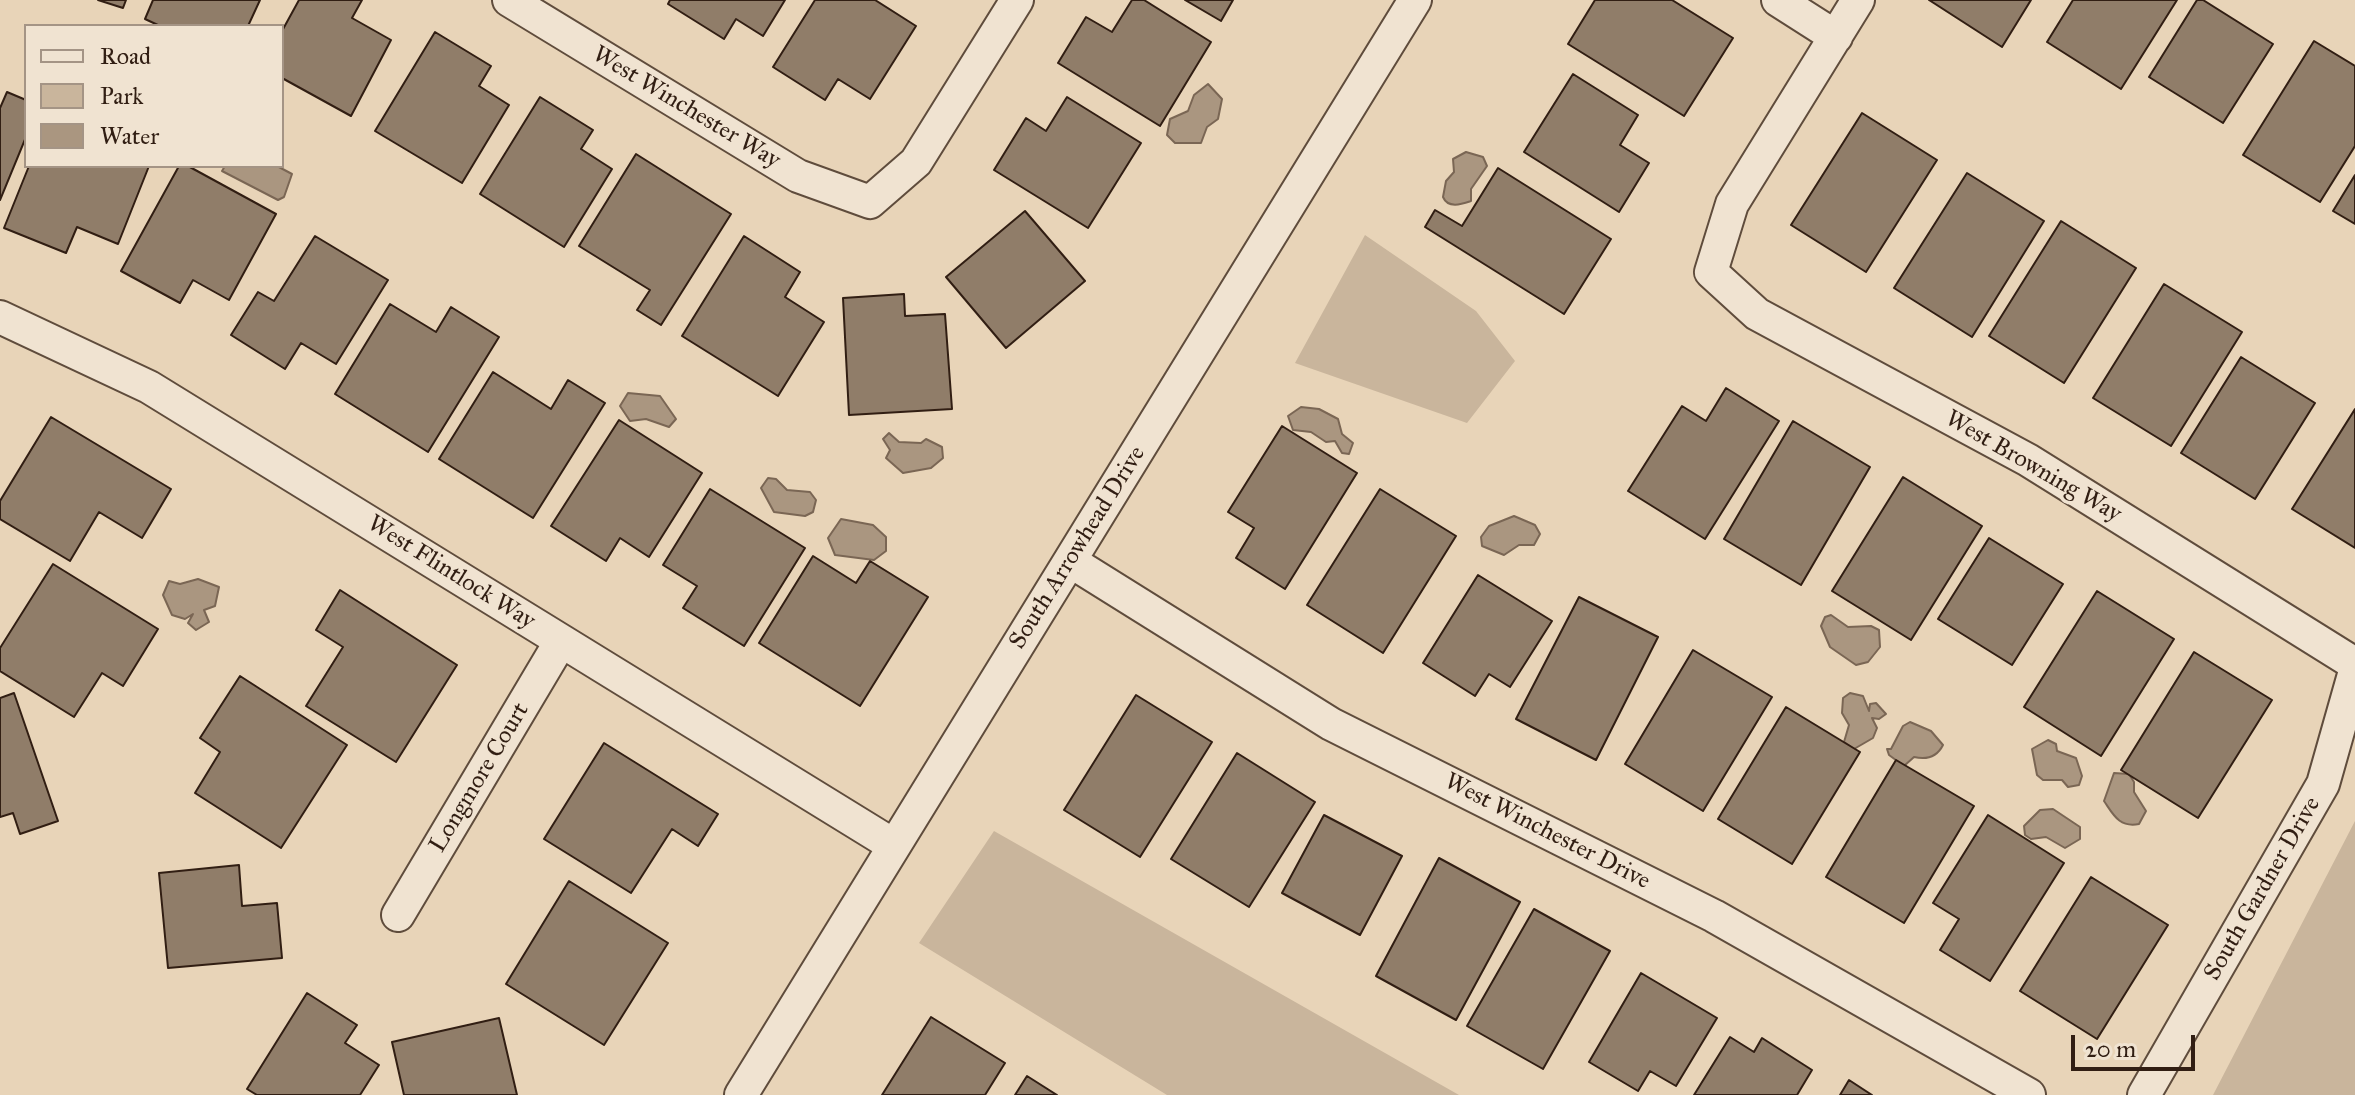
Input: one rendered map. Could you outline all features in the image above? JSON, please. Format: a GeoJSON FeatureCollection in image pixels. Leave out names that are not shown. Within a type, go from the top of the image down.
{"type":"FeatureCollection","features":[{"type":"Feature","properties":{"kind":"street","name":"West Winchester Way"},"geometry":{"type":"LineString","coordinates":[[509,0],[798,176],[870,202],[916,162],[1017,0]]}},
{"type":"Feature","properties":{"kind":"street","name":"South Arrowhead Drive"},"geometry":{"type":"LineString","coordinates":[[741,1095],[1415,0]]}},
{"type":"Feature","properties":{"kind":"street"},"geometry":{"type":"LineString","coordinates":[[1778,0],[1836,37],[1858,0]]}},
{"type":"Feature","properties":{"kind":"street","name":"West Browning Way"},"geometry":{"type":"LineString","coordinates":[[1836,37],[1732,204],[1711,272],[1757,314],[2028,460],[2355,664]]}},
{"type":"Feature","properties":{"kind":"street","name":"West Flintlock Way"},"geometry":{"type":"LineString","coordinates":[[0,317],[149,387],[893,845]]}},
{"type":"Feature","properties":{"kind":"street","name":"West Winchester Drive"},"geometry":{"type":"LineString","coordinates":[[1070,561],[1331,724],[1714,916],[2029,1095]]}},
{"type":"Feature","properties":{"kind":"street","name":"Longmore Court"},"geometry":{"type":"LineString","coordinates":[[398,915],[561,641]]}},
{"type":"Feature","properties":{"kind":"street","name":"South Gardner Drive"},"geometry":{"type":"LineString","coordinates":[[2144,1095],[2323,784],[2355,671]]}},
{"type":"Feature","properties":{"kind":"green space"},"geometry":{"type":"Polygon","coordinates":[[[1365,235],[1476,311],[1515,361],[1467,423],[1295,363],[1365,235]]]}},
{"type":"Feature","properties":{"kind":"green space"},"geometry":{"type":"Polygon","coordinates":[[[2355,821],[2355,1095],[2213,1095],[2355,821]]]}},
{"type":"Feature","properties":{"kind":"green space"},"geometry":{"type":"Polygon","coordinates":[[[994,831],[1459,1095],[1167,1095],[919,943],[994,831]]]}},
{"type":"Feature","properties":{"kind":"water"},"geometry":{"type":"Polygon","coordinates":[[[1208,84],[1222,99],[1218,119],[1207,127],[1201,143],[1175,143],[1167,135],[1170,119],[1188,111],[1194,95],[1208,84]]]}},
{"type":"Feature","properties":{"kind":"water"},"geometry":{"type":"Polygon","coordinates":[[[1466,152],[1483,157],[1487,166],[1471,189],[1471,201],[1448,203],[1443,197],[1446,181],[1454,172],[1453,159],[1466,152]]]}},
{"type":"Feature","properties":{"kind":"water"},"geometry":{"type":"Polygon","coordinates":[[[224,168],[281,168],[292,174],[284,197],[278,200],[222,171],[224,168]]]}},
{"type":"Feature","properties":{"kind":"water"},"geometry":{"type":"Polygon","coordinates":[[[628,393],[660,396],[676,419],[669,427],[646,419],[630,421],[620,406],[628,393]]]}},
{"type":"Feature","properties":{"kind":"water"},"geometry":{"type":"Polygon","coordinates":[[[1301,407],[1319,409],[1338,419],[1342,434],[1353,443],[1349,454],[1342,453],[1335,441],[1326,442],[1311,432],[1293,430],[1288,416],[1301,407]]]}},
{"type":"Feature","properties":{"kind":"water"},"geometry":{"type":"Polygon","coordinates":[[[889,433],[899,442],[921,443],[926,439],[942,447],[943,458],[931,468],[903,473],[886,458],[890,450],[883,439],[889,433]]]}},
{"type":"Feature","properties":{"kind":"water"},"geometry":{"type":"Polygon","coordinates":[[[768,478],[776,479],[787,490],[810,492],[816,500],[813,512],[805,516],[774,512],[761,488],[768,478]]]}},
{"type":"Feature","properties":{"kind":"water"},"geometry":{"type":"Polygon","coordinates":[[[1514,516],[1535,525],[1540,534],[1534,545],[1519,545],[1504,555],[1482,546],[1481,537],[1489,526],[1514,516]]]}},
{"type":"Feature","properties":{"kind":"water"},"geometry":{"type":"Polygon","coordinates":[[[841,519],[873,525],[886,537],[886,551],[874,560],[835,555],[828,538],[841,519]]]}},
{"type":"Feature","properties":{"kind":"water"},"geometry":{"type":"Polygon","coordinates":[[[198,579],[219,587],[215,606],[204,610],[209,622],[196,630],[188,623],[193,614],[185,619],[172,615],[163,595],[169,581],[180,584],[198,579]]]}},
{"type":"Feature","properties":{"kind":"water"},"geometry":{"type":"Polygon","coordinates":[[[1831,615],[1848,627],[1871,626],[1879,630],[1880,647],[1868,662],[1856,665],[1830,647],[1821,626],[1825,617],[1831,615]]]}},
{"type":"Feature","properties":{"kind":"water"},"geometry":{"type":"Polygon","coordinates":[[[1850,693],[1863,696],[1869,711],[1870,704],[1876,703],[1886,714],[1879,719],[1872,718],[1877,728],[1873,738],[1854,749],[1844,742],[1849,725],[1842,713],[1843,698],[1850,693]]]}},
{"type":"Feature","properties":{"kind":"water"},"geometry":{"type":"Polygon","coordinates":[[[1910,722],[1931,731],[1943,745],[1935,755],[1914,757],[1904,766],[1889,755],[1887,749],[1891,749],[1903,726],[1910,722]]]}},
{"type":"Feature","properties":{"kind":"water"},"geometry":{"type":"Polygon","coordinates":[[[2048,740],[2056,744],[2057,751],[2076,758],[2082,776],[2079,785],[2068,787],[2062,780],[2043,780],[2037,775],[2032,749],[2048,740]]]}},
{"type":"Feature","properties":{"kind":"water"},"geometry":{"type":"Polygon","coordinates":[[[2114,773],[2129,774],[2134,782],[2134,792],[2146,811],[2139,824],[2122,822],[2104,801],[2114,773]]]}},
{"type":"Feature","properties":{"kind":"water"},"geometry":{"type":"Polygon","coordinates":[[[2053,809],[2080,827],[2080,839],[2065,848],[2046,837],[2031,839],[2025,835],[2024,826],[2040,810],[2053,809]]]}},
{"type":"Feature","properties":{"kind":"building"},"geometry":{"type":"Polygon","coordinates":[[[98,0],[126,0],[123,8],[98,0]]]}},
{"type":"Feature","properties":{"kind":"building"},"geometry":{"type":"Polygon","coordinates":[[[153,0],[260,0],[249,24],[156,24],[145,19],[153,0]]]}},
{"type":"Feature","properties":{"kind":"building"},"geometry":{"type":"Polygon","coordinates":[[[299,0],[362,0],[352,18],[391,40],[351,116],[284,79],[284,27],[299,0]]]}},
{"type":"Feature","properties":{"kind":"building"},"geometry":{"type":"Polygon","coordinates":[[[670,0],[785,0],[763,36],[736,19],[724,39],[668,4],[670,0]]]}},
{"type":"Feature","properties":{"kind":"building"},"geometry":{"type":"Polygon","coordinates":[[[815,0],[875,0],[916,26],[870,99],[838,79],[825,100],[773,67],[815,0]]]}},
{"type":"Feature","properties":{"kind":"building"},"geometry":{"type":"Polygon","coordinates":[[[1132,0],[1144,0],[1211,42],[1160,126],[1058,63],[1086,17],[1112,32],[1132,0]]]}},
{"type":"Feature","properties":{"kind":"building"},"geometry":{"type":"Polygon","coordinates":[[[1185,0],[1233,0],[1221,21],[1185,0]]]}},
{"type":"Feature","properties":{"kind":"building"},"geometry":{"type":"Polygon","coordinates":[[[1595,0],[1672,0],[1733,38],[1684,116],[1568,44],[1595,0]]]}},
{"type":"Feature","properties":{"kind":"building"},"geometry":{"type":"Polygon","coordinates":[[[1929,0],[2031,0],[2002,47],[1929,0]]]}},
{"type":"Feature","properties":{"kind":"building"},"geometry":{"type":"Polygon","coordinates":[[[2073,0],[2177,0],[2121,89],[2047,42],[2073,0]]]}},
{"type":"Feature","properties":{"kind":"building"},"geometry":{"type":"Polygon","coordinates":[[[2197,0],[2203,0],[2273,44],[2223,123],[2149,77],[2197,0]]]}},
{"type":"Feature","properties":{"kind":"building"},"geometry":{"type":"Polygon","coordinates":[[[435,32],[491,66],[479,86],[509,105],[462,183],[375,131],[435,32]]]}},
{"type":"Feature","properties":{"kind":"building"},"geometry":{"type":"Polygon","coordinates":[[[2314,41],[2355,66],[2355,146],[2320,202],[2243,155],[2314,41]]]}},
{"type":"Feature","properties":{"kind":"building"},"geometry":{"type":"Polygon","coordinates":[[[1573,74],[1638,115],[1620,145],[1649,163],[1619,212],[1524,152],[1573,74]]]}},
{"type":"Feature","properties":{"kind":"building"},"geometry":{"type":"Polygon","coordinates":[[[7,92],[24,99],[24,142],[0,200],[0,108],[7,92]]]}},
{"type":"Feature","properties":{"kind":"building"},"geometry":{"type":"Polygon","coordinates":[[[540,97],[593,130],[581,149],[612,169],[564,247],[480,194],[540,97]]]}},
{"type":"Feature","properties":{"kind":"building"},"geometry":{"type":"Polygon","coordinates":[[[1067,97],[1141,143],[1088,228],[994,170],[1026,118],[1046,131],[1067,97]]]}},
{"type":"Feature","properties":{"kind":"building"},"geometry":{"type":"Polygon","coordinates":[[[1862,113],[1937,160],[1866,272],[1791,225],[1862,113]]]}},
{"type":"Feature","properties":{"kind":"building"},"geometry":{"type":"Polygon","coordinates":[[[636,154],[731,214],[661,325],[637,310],[650,290],[579,246],[636,154]]]}},
{"type":"Feature","properties":{"kind":"building"},"geometry":{"type":"Polygon","coordinates":[[[28,168],[148,168],[118,244],[77,227],[66,253],[4,228],[28,168]]]}},
{"type":"Feature","properties":{"kind":"building"},"geometry":{"type":"Polygon","coordinates":[[[178,168],[192,168],[276,214],[229,300],[193,280],[180,303],[121,271],[178,168]]]}},
{"type":"Feature","properties":{"kind":"building"},"geometry":{"type":"Polygon","coordinates":[[[1498,168],[1611,239],[1564,314],[1425,227],[1435,210],[1462,226],[1498,168]]]}},
{"type":"Feature","properties":{"kind":"building"},"geometry":{"type":"Polygon","coordinates":[[[1967,173],[2044,221],[1972,337],[1894,288],[1967,173]]]}},
{"type":"Feature","properties":{"kind":"building"},"geometry":{"type":"Polygon","coordinates":[[[2355,175],[2355,224],[2333,211],[2355,175]]]}},
{"type":"Feature","properties":{"kind":"building"},"geometry":{"type":"Polygon","coordinates":[[[1025,211],[1085,281],[1006,348],[946,277],[1025,211]]]}},
{"type":"Feature","properties":{"kind":"building"},"geometry":{"type":"Polygon","coordinates":[[[2061,221],[2136,268],[2064,383],[1989,336],[2061,221]]]}},
{"type":"Feature","properties":{"kind":"building"},"geometry":{"type":"Polygon","coordinates":[[[315,236],[388,280],[336,364],[301,343],[285,369],[231,335],[258,292],[274,301],[315,236]]]}},
{"type":"Feature","properties":{"kind":"building"},"geometry":{"type":"Polygon","coordinates":[[[744,236],[800,272],[785,297],[824,322],[778,396],[682,336],[744,236]]]}},
{"type":"Feature","properties":{"kind":"building"},"geometry":{"type":"Polygon","coordinates":[[[2164,284],[2242,332],[2171,446],[2093,398],[2164,284]]]}},
{"type":"Feature","properties":{"kind":"building"},"geometry":{"type":"Polygon","coordinates":[[[904,294],[905,316],[945,314],[952,409],[849,415],[843,298],[904,294]]]}},
{"type":"Feature","properties":{"kind":"building"},"geometry":{"type":"Polygon","coordinates":[[[390,304],[436,332],[451,307],[499,337],[428,452],[335,394],[390,304]]]}},
{"type":"Feature","properties":{"kind":"building"},"geometry":{"type":"Polygon","coordinates":[[[2241,357],[2315,403],[2255,499],[2181,453],[2241,357]]]}},
{"type":"Feature","properties":{"kind":"building"},"geometry":{"type":"Polygon","coordinates":[[[493,372],[551,409],[568,380],[605,403],[533,518],[439,459],[493,372]]]}},
{"type":"Feature","properties":{"kind":"building"},"geometry":{"type":"Polygon","coordinates":[[[1726,388],[1779,421],[1705,539],[1628,491],[1682,406],[1706,421],[1726,388]]]}},
{"type":"Feature","properties":{"kind":"building"},"geometry":{"type":"Polygon","coordinates":[[[2355,409],[2355,548],[2292,509],[2355,409]]]}},
{"type":"Feature","properties":{"kind":"building"},"geometry":{"type":"Polygon","coordinates":[[[51,417],[171,489],[142,538],[99,512],[70,561],[0,519],[0,501],[51,417]]]}},
{"type":"Feature","properties":{"kind":"building"},"geometry":{"type":"Polygon","coordinates":[[[619,420],[702,473],[649,557],[620,538],[606,561],[551,526],[619,420]]]}},
{"type":"Feature","properties":{"kind":"building"},"geometry":{"type":"Polygon","coordinates":[[[1793,421],[1870,467],[1801,585],[1724,539],[1793,421]]]}},
{"type":"Feature","properties":{"kind":"building"},"geometry":{"type":"Polygon","coordinates":[[[1282,426],[1357,473],[1285,589],[1236,558],[1254,528],[1228,512],[1282,426]]]}},
{"type":"Feature","properties":{"kind":"building"},"geometry":{"type":"Polygon","coordinates":[[[1903,477],[1982,526],[1911,640],[1832,591],[1903,477]]]}},
{"type":"Feature","properties":{"kind":"building"},"geometry":{"type":"Polygon","coordinates":[[[710,489],[805,548],[744,646],[683,608],[697,586],[663,565],[710,489]]]}},
{"type":"Feature","properties":{"kind":"building"},"geometry":{"type":"Polygon","coordinates":[[[1380,489],[1456,536],[1383,653],[1307,605],[1380,489]]]}},
{"type":"Feature","properties":{"kind":"building"},"geometry":{"type":"Polygon","coordinates":[[[1989,538],[2063,584],[2012,665],[1938,619],[1989,538]]]}},
{"type":"Feature","properties":{"kind":"building"},"geometry":{"type":"Polygon","coordinates":[[[813,556],[856,583],[870,561],[928,597],[860,706],[759,643],[813,556]]]}},
{"type":"Feature","properties":{"kind":"building"},"geometry":{"type":"Polygon","coordinates":[[[53,564],[158,629],[123,686],[102,673],[74,717],[0,671],[0,648],[53,564]]]}},
{"type":"Feature","properties":{"kind":"building"},"geometry":{"type":"Polygon","coordinates":[[[1478,575],[1552,621],[1510,687],[1489,674],[1475,696],[1423,663],[1478,575]]]}},
{"type":"Feature","properties":{"kind":"building"},"geometry":{"type":"Polygon","coordinates":[[[340,590],[457,665],[396,762],[306,706],[343,647],[316,630],[340,590]]]}},
{"type":"Feature","properties":{"kind":"building"},"geometry":{"type":"Polygon","coordinates":[[[2097,591],[2174,639],[2101,756],[2024,707],[2097,591]]]}},
{"type":"Feature","properties":{"kind":"building"},"geometry":{"type":"Polygon","coordinates":[[[1579,597],[1658,637],[1596,760],[1516,719],[1579,597]]]}},
{"type":"Feature","properties":{"kind":"building"},"geometry":{"type":"Polygon","coordinates":[[[1693,650],[1772,697],[1703,811],[1625,764],[1693,650]]]}},
{"type":"Feature","properties":{"kind":"building"},"geometry":{"type":"Polygon","coordinates":[[[2194,652],[2272,700],[2198,818],[2121,770],[2194,652]]]}},
{"type":"Feature","properties":{"kind":"building"},"geometry":{"type":"Polygon","coordinates":[[[240,676],[347,745],[281,848],[195,793],[220,752],[200,738],[240,676]]]}},
{"type":"Feature","properties":{"kind":"building"},"geometry":{"type":"Polygon","coordinates":[[[14,693],[58,821],[20,834],[13,813],[0,817],[0,698],[14,693]]]}},
{"type":"Feature","properties":{"kind":"building"},"geometry":{"type":"Polygon","coordinates":[[[1136,695],[1212,742],[1140,857],[1064,810],[1136,695]]]}},
{"type":"Feature","properties":{"kind":"building"},"geometry":{"type":"Polygon","coordinates":[[[1786,707],[1860,752],[1792,864],[1718,819],[1786,707]]]}},
{"type":"Feature","properties":{"kind":"building"},"geometry":{"type":"Polygon","coordinates":[[[604,743],[718,814],[698,846],[672,829],[631,893],[544,839],[604,743]]]}},
{"type":"Feature","properties":{"kind":"building"},"geometry":{"type":"Polygon","coordinates":[[[1237,753],[1315,802],[1249,907],[1171,859],[1237,753]]]}},
{"type":"Feature","properties":{"kind":"building"},"geometry":{"type":"Polygon","coordinates":[[[1896,760],[1974,806],[1904,923],[1826,877],[1896,760]]]}},
{"type":"Feature","properties":{"kind":"building"},"geometry":{"type":"Polygon","coordinates":[[[1324,815],[1402,856],[1360,935],[1282,893],[1324,815]]]}},
{"type":"Feature","properties":{"kind":"building"},"geometry":{"type":"Polygon","coordinates":[[[1988,815],[2064,863],[1990,981],[1940,950],[1959,919],[1933,903],[1988,815]]]}},
{"type":"Feature","properties":{"kind":"building"},"geometry":{"type":"Polygon","coordinates":[[[1439,858],[1520,902],[1456,1020],[1376,976],[1439,858]]]}},
{"type":"Feature","properties":{"kind":"building"},"geometry":{"type":"Polygon","coordinates":[[[239,865],[242,906],[277,903],[282,958],[168,968],[159,873],[239,865]]]}},
{"type":"Feature","properties":{"kind":"building"},"geometry":{"type":"Polygon","coordinates":[[[2091,877],[2168,925],[2097,1039],[2020,991],[2091,877]]]}},
{"type":"Feature","properties":{"kind":"building"},"geometry":{"type":"Polygon","coordinates":[[[569,881],[668,943],[604,1045],[506,984],[569,881]]]}},
{"type":"Feature","properties":{"kind":"building"},"geometry":{"type":"Polygon","coordinates":[[[1534,909],[1610,951],[1543,1069],[1467,1026],[1534,909]]]}},
{"type":"Feature","properties":{"kind":"building"},"geometry":{"type":"Polygon","coordinates":[[[1641,973],[1717,1018],[1676,1086],[1650,1071],[1638,1091],[1589,1062],[1641,973]]]}},
{"type":"Feature","properties":{"kind":"building"},"geometry":{"type":"Polygon","coordinates":[[[307,993],[357,1025],[345,1043],[379,1065],[360,1095],[257,1095],[247,1089],[307,993]]]}},
{"type":"Feature","properties":{"kind":"building"},"geometry":{"type":"Polygon","coordinates":[[[931,1017],[1005,1063],[985,1095],[882,1095],[931,1017]]]}},
{"type":"Feature","properties":{"kind":"building"},"geometry":{"type":"Polygon","coordinates":[[[499,1018],[517,1095],[404,1095],[392,1042],[499,1018]]]}},
{"type":"Feature","properties":{"kind":"building"},"geometry":{"type":"Polygon","coordinates":[[[1730,1037],[1754,1052],[1762,1038],[1812,1070],[1797,1095],[1694,1095],[1730,1037]]]}},
{"type":"Feature","properties":{"kind":"building"},"geometry":{"type":"Polygon","coordinates":[[[1027,1076],[1057,1095],[1015,1095],[1027,1076]]]}},
{"type":"Feature","properties":{"kind":"building"},"geometry":{"type":"Polygon","coordinates":[[[1849,1080],[1872,1095],[1840,1095],[1849,1080]]]}}]}
